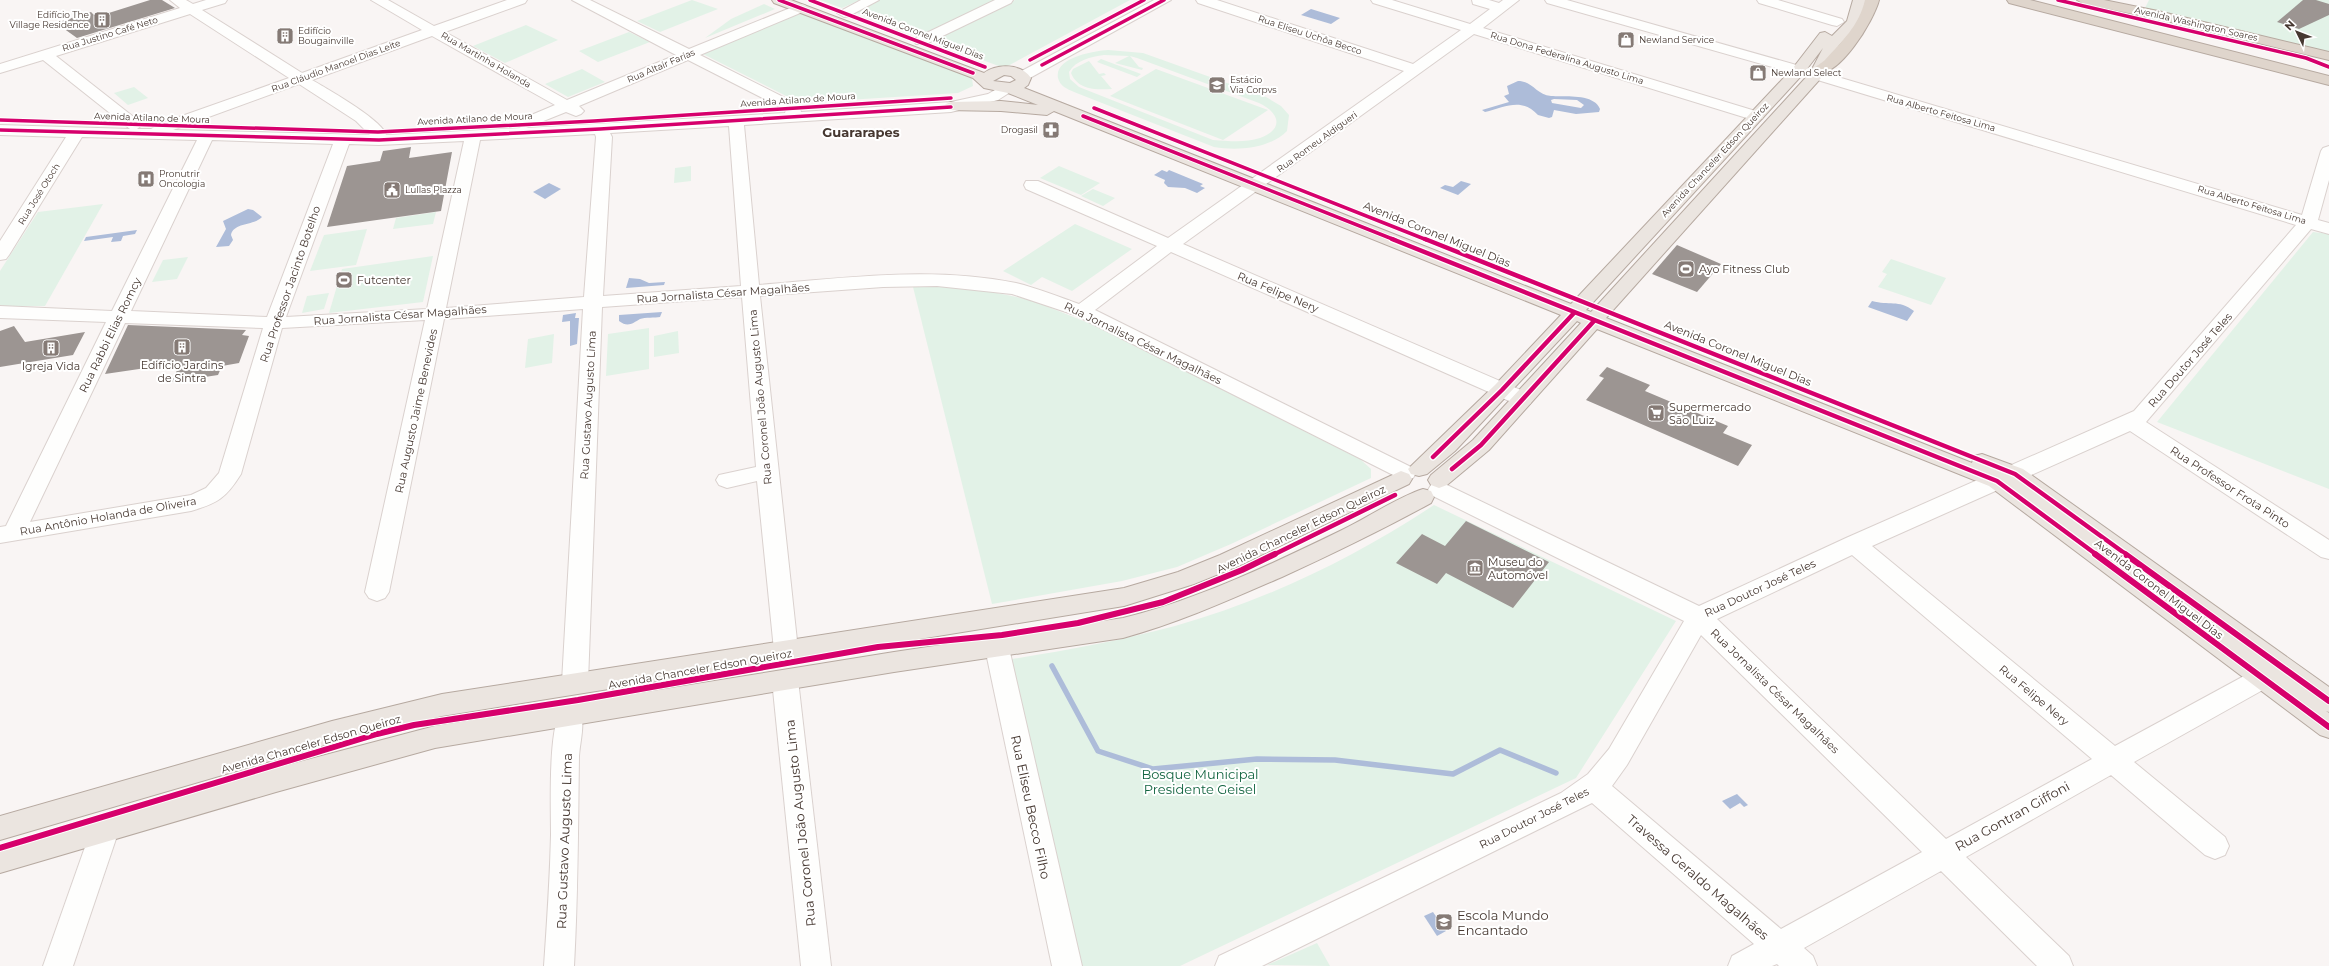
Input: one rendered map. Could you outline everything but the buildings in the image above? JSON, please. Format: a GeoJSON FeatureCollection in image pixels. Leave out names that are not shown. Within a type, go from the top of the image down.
{"type":"FeatureCollection","features":[{"type":"Feature","properties":{"kind":"highway"},"geometry":{"type":"LineString","coordinates":[[1818,73],[1827,66],[1862,28],[1870,13],[1872,0]]}},
{"type":"Feature","properties":{"kind":"highway","name":"Avenida Washington Soares"},"geometry":{"type":"LineString","coordinates":[[2014,0],[2329,81]]}},
{"type":"Feature","properties":{"kind":"highway"},"geometry":{"type":"LineString","coordinates":[[2038,0],[2329,74]]}},
{"type":"Feature","properties":{"kind":"highway","name":"Avenida Washington Soares"},"geometry":{"type":"LineString","coordinates":[[2084,0],[2158,15],[2329,56]]}},
{"type":"Feature","properties":{"kind":"main road","name":"Avenida Coronel Miguel Dias"},"geometry":{"type":"LineString","coordinates":[[779,0],[844,13],[921,41],[1012,80],[1083,116],[1385,230],[2006,477],[2272,672],[2329,727]]}},
{"type":"Feature","properties":{"kind":"main road","name":"Avenida Chanceler Edson Queiroz"},"geometry":{"type":"LineString","coordinates":[[5,827],[396,714],[575,682],[978,622],[1124,597],[1186,578],[1408,474],[1447,446],[1579,308],[1798,71],[1843,14],[1846,0]]}},
{"type":"Feature","properties":{"kind":"main road","name":"Avenida Chanceler Edson Queiroz"},"geometry":{"type":"LineString","coordinates":[[1,860],[428,738],[894,662],[1123,628],[1186,610],[1308,556],[1388,517],[1434,489],[1481,445],[1818,73],[1821,64],[1833,43],[1854,22],[1860,0]]}},
{"type":"Feature","properties":{"kind":"main road","name":"Avenida Coronel Miguel Dias"},"geometry":{"type":"LineString","coordinates":[[805,4],[973,73],[995,88],[1012,80],[1094,108],[1261,182]]}},
{"type":"Feature","properties":{"kind":"main road"},"geometry":{"type":"LineString","coordinates":[[950,107],[1022,107],[1083,116]]}},
{"type":"Feature","properties":{"kind":"main road"},"geometry":{"type":"LineString","coordinates":[[1701,203],[1702,175]]}},
{"type":"Feature","properties":{"kind":"main road"},"geometry":{"type":"LineString","coordinates":[[1631,251],[1651,259]]}},
{"type":"Feature","properties":{"kind":"main road"},"geometry":{"type":"LineString","coordinates":[[1408,474],[1400,484],[1405,491],[1413,495],[1434,489]]}},
{"type":"Feature","properties":{"kind":"main road"},"geometry":{"type":"LineString","coordinates":[[978,622],[988,649]]}},
{"type":"Feature","properties":{"kind":"main road"},"geometry":{"type":"LineString","coordinates":[[891,634],[894,662]]}},
{"type":"Feature","properties":{"kind":"main road","name":"Avenida Coronel Miguel Dias"},"geometry":{"type":"LineString","coordinates":[[2272,672],[2329,701]]}},
{"type":"Feature","properties":{"kind":"main road"},"geometry":{"type":"LineString","coordinates":[[1,860],[5,827]]}},
{"type":"Feature","properties":{"kind":"street"},"geometry":{"type":"LineString","coordinates":[[177,0],[362,118],[378,136]]}},
{"type":"Feature","properties":{"kind":"street","name":"Rua Justino Café Neto"},"geometry":{"type":"LineString","coordinates":[[0,69],[220,0]]}},
{"type":"Feature","properties":{"kind":"street","name":"Rua Martinha Holanda"},"geometry":{"type":"LineString","coordinates":[[378,0],[434,30],[567,106],[597,125]]}},
{"type":"Feature","properties":{"kind":"street","name":"Rua Cláudio Manoel Dias Leite"},"geometry":{"type":"LineString","coordinates":[[153,135],[168,126],[520,0]]}},
{"type":"Feature","properties":{"kind":"street"},"geometry":{"type":"LineString","coordinates":[[579,0],[689,54],[793,112]]}},
{"type":"Feature","properties":{"kind":"street"},"geometry":{"type":"LineString","coordinates":[[844,13],[872,0]]}},
{"type":"Feature","properties":{"kind":"street"},"geometry":{"type":"LineString","coordinates":[[921,41],[1006,0]]}},
{"type":"Feature","properties":{"kind":"street"},"geometry":{"type":"LineString","coordinates":[[1012,80],[1144,0]]}},
{"type":"Feature","properties":{"kind":"street"},"geometry":{"type":"LineString","coordinates":[[1012,80],[1164,0]]}},
{"type":"Feature","properties":{"kind":"street","name":"Rua Eliseu Uchôa Becco"},"geometry":{"type":"LineString","coordinates":[[1203,0],[1416,70]]}},
{"type":"Feature","properties":{"kind":"street","name":"Rua Dona Federalina Augusto Lima"},"geometry":{"type":"LineString","coordinates":[[1378,0],[1756,116]]}},
{"type":"Feature","properties":{"kind":"street","name":"Rua Alberto Feitosa Lima"},"geometry":{"type":"LineString","coordinates":[[1552,0],[1798,71],[1818,73],[2309,221],[2329,229]]}},
{"type":"Feature","properties":{"kind":"street"},"geometry":{"type":"LineString","coordinates":[[1764,0],[1837,22]]}},
{"type":"Feature","properties":{"kind":"street"},"geometry":{"type":"LineString","coordinates":[[1478,1],[1506,4]]}},
{"type":"Feature","properties":{"kind":"street","name":"Rua Altair Farias"},"geometry":{"type":"LineString","coordinates":[[523,124],[805,4]]}},
{"type":"Feature","properties":{"kind":"street","name":"Rua Romeu Aldigueri"},"geometry":{"type":"LineString","coordinates":[[1082,311],[1506,4]]}},
{"type":"Feature","properties":{"kind":"street"},"geometry":{"type":"LineString","coordinates":[[45,55],[134,125]]}},
{"type":"Feature","properties":{"kind":"street","name":"Avenida Atilano de Moura"},"geometry":{"type":"LineString","coordinates":[[0,130],[342,140],[523,124],[597,125],[736,120],[793,112],[950,107],[993,98],[1012,80]]}},
{"type":"Feature","properties":{"kind":"street","name":"Avenida Atilano de Moura"},"geometry":{"type":"LineString","coordinates":[[0,120],[378,136],[473,136],[597,125],[793,112],[957,98],[975,92],[987,82]]}},
{"type":"Feature","properties":{"kind":"street","name":"Rua Coronel João Augusto Lima"},"geometry":{"type":"LineString","coordinates":[[736,120],[767,472],[786,650]]}},
{"type":"Feature","properties":{"kind":"street","name":"Rua Gustavo Augusto Lima"},"geometry":{"type":"LineString","coordinates":[[575,682],[593,302],[604,138],[597,125]]}},
{"type":"Feature","properties":{"kind":"street","name":"Rua José Otoch"},"geometry":{"type":"LineString","coordinates":[[0,255],[77,132]]}},
{"type":"Feature","properties":{"kind":"street","name":"Rua Augusto Jaime Benevides"},"geometry":{"type":"LineString","coordinates":[[378,592],[473,136]]}},
{"type":"Feature","properties":{"kind":"street","name":"Rua Rabbi Elias Romcy"},"geometry":{"type":"LineString","coordinates":[[7,533],[119,318],[206,137]]}},
{"type":"Feature","properties":{"kind":"street","name":"Rua Professor Jacinto Botelho"},"geometry":{"type":"LineString","coordinates":[[215,494],[221,490],[230,474],[274,323],[342,140]]}},
{"type":"Feature","properties":{"kind":"street"},"geometry":{"type":"LineString","coordinates":[[2309,221],[2329,151]]}},
{"type":"Feature","properties":{"kind":"street","name":"Rua Felipe Nery"},"geometry":{"type":"LineString","coordinates":[[1032,185],[1523,399]]}},
{"type":"Feature","properties":{"kind":"street","name":"Rua Doutor José Teles"},"geometry":{"type":"LineString","coordinates":[[1230,966],[1594,788],[1605,776],[1618,757],[1699,617],[1854,544],[2131,422],[2149,409],[2309,221]]}},
{"type":"Feature","properties":{"kind":"street","name":"Rua Jornalista César Magalhães"},"geometry":{"type":"LineString","coordinates":[[0,312],[119,318],[274,323],[437,314],[750,290],[883,282],[937,280],[968,281],[1016,289],[1082,311],[1408,474]]}},
{"type":"Feature","properties":{"kind":"street","name":"Rua Professor Frota Pinto"},"geometry":{"type":"LineString","coordinates":[[2131,422],[2329,551]]}},
{"type":"Feature","properties":{"kind":"street"},"geometry":{"type":"LineString","coordinates":[[727,480],[767,472]]}},
{"type":"Feature","properties":{"kind":"street","name":"Rua Jornalista César Magalhães"},"geometry":{"type":"LineString","coordinates":[[1434,489],[1699,617],[2058,966]]}},
{"type":"Feature","properties":{"kind":"street","name":"Rua Antônio Holanda de Oliveira"},"geometry":{"type":"LineString","coordinates":[[7,533],[191,503],[215,494]]}},
{"type":"Feature","properties":{"kind":"street","name":"Rua Felipe Nery"},"geometry":{"type":"LineString","coordinates":[[1854,544],[2214,846]]}},
{"type":"Feature","properties":{"kind":"street","name":"Rua Eliseu Becco Filho"},"geometry":{"type":"LineString","coordinates":[[988,649],[1066,966]]}},
{"type":"Feature","properties":{"kind":"street","name":"Rua Gontran Giffoni"},"geometry":{"type":"LineString","coordinates":[[1743,966],[1943,853],[2272,672]]}},
{"type":"Feature","properties":{"kind":"street","name":"Rua Coronel João Augusto Lima"},"geometry":{"type":"LineString","coordinates":[[785,680],[816,966]]}},
{"type":"Feature","properties":{"kind":"street","name":"Rua Gustavo Augusto Lima"},"geometry":{"type":"LineString","coordinates":[[559,966],[564,880],[566,754],[570,716]]}},
{"type":"Feature","properties":{"kind":"street","name":"Travessa Geraldo Magalhães"},"geometry":{"type":"LineString","coordinates":[[1594,788],[1802,966]]}},
{"type":"Feature","properties":{"kind":"street"},"geometry":{"type":"LineString","coordinates":[[58,966],[105,830]]}},
{"type":"Feature","properties":{"kind":"green space"},"geometry":{"type":"Polygon","coordinates":[[[692,0],[718,9],[660,32],[637,21],[692,0]]]}},
{"type":"Feature","properties":{"kind":"green space"},"geometry":{"type":"Polygon","coordinates":[[[820,0],[860,0],[842,8],[820,0]]]}},
{"type":"Feature","properties":{"kind":"green space"},"geometry":{"type":"Polygon","coordinates":[[[879,0],[996,0],[920,37],[854,12],[879,0]]]}},
{"type":"Feature","properties":{"kind":"green space"},"geometry":{"type":"Polygon","coordinates":[[[1015,0],[1130,0],[1004,68],[931,41],[1015,0]]]}},
{"type":"Feature","properties":{"kind":"green space"},"geometry":{"type":"Polygon","coordinates":[[[2149,0],[2329,0],[2329,52],[2145,8],[2149,0]]]}},
{"type":"Feature","properties":{"kind":"green space"},"geometry":{"type":"Polygon","coordinates":[[[764,4],[775,9],[705,38],[731,19],[764,4]]]}},
{"type":"Feature","properties":{"kind":"green space"},"geometry":{"type":"Polygon","coordinates":[[[800,13],[972,78],[973,86],[958,93],[800,103],[701,53],[800,13]]]}},
{"type":"Feature","properties":{"kind":"green space"},"geometry":{"type":"Polygon","coordinates":[[[526,25],[558,40],[505,63],[473,46],[526,25]]]}},
{"type":"Feature","properties":{"kind":"green space"},"geometry":{"type":"Polygon","coordinates":[[[629,32],[650,42],[598,62],[579,51],[629,32]]]}},
{"type":"Feature","properties":{"kind":"green space"},"geometry":{"type":"Polygon","coordinates":[[[1108,50],[1143,53],[1266,97],[1281,106],[1289,115],[1287,131],[1280,137],[1262,145],[1233,149],[1214,147],[1074,92],[1060,83],[1058,71],[1062,65],[1077,56],[1108,50]],[[1104,55],[1084,60],[1072,68],[1069,72],[1070,79],[1079,87],[1213,140],[1254,140],[1268,134],[1276,125],[1275,116],[1271,111],[1259,103],[1130,56],[1139,67],[1143,68],[1142,70],[1115,63],[1129,56],[1104,55]]]}},
{"type":"Feature","properties":{"kind":"green space"},"geometry":{"type":"Polygon","coordinates":[[[1101,59],[1141,74],[1137,77],[1097,62],[1101,59]]]}},
{"type":"Feature","properties":{"kind":"green space"},"geometry":{"type":"Polygon","coordinates":[[[1089,61],[1099,74],[1104,73],[1106,75],[1101,76],[1112,89],[1088,88],[1078,83],[1074,79],[1071,73],[1073,69],[1089,61]]]}},
{"type":"Feature","properties":{"kind":"green space"},"geometry":{"type":"Polygon","coordinates":[[[582,69],[605,82],[568,97],[545,84],[582,69]]]}},
{"type":"Feature","properties":{"kind":"green space"},"geometry":{"type":"Polygon","coordinates":[[[1156,69],[1268,110],[1223,140],[1110,96],[1156,69]]]}},
{"type":"Feature","properties":{"kind":"green space"},"geometry":{"type":"Polygon","coordinates":[[[134,87],[148,98],[128,105],[114,93],[134,87]]]}},
{"type":"Feature","properties":{"kind":"green space"},"geometry":{"type":"Polygon","coordinates":[[[691,166],[691,181],[674,183],[675,168],[691,166]]]}},
{"type":"Feature","properties":{"kind":"green space"},"geometry":{"type":"Polygon","coordinates":[[[1059,166],[1100,183],[1081,195],[1040,178],[1059,166]]]}},
{"type":"Feature","properties":{"kind":"green space"},"geometry":{"type":"Polygon","coordinates":[[[1093,189],[1115,198],[1103,206],[1081,196],[1093,189]]]}},
{"type":"Feature","properties":{"kind":"green space"},"geometry":{"type":"Polygon","coordinates":[[[103,204],[45,306],[0,306],[0,271],[38,212],[103,204]]]}},
{"type":"Feature","properties":{"kind":"green space"},"geometry":{"type":"Polygon","coordinates":[[[436,212],[433,224],[393,229],[396,218],[436,212]]]}},
{"type":"Feature","properties":{"kind":"green space"},"geometry":{"type":"Polygon","coordinates":[[[1075,224],[1132,249],[1072,291],[1042,277],[1031,285],[1003,271],[1075,224]]]}},
{"type":"Feature","properties":{"kind":"green space"},"geometry":{"type":"Polygon","coordinates":[[[367,229],[356,265],[310,271],[324,235],[367,229]]]}},
{"type":"Feature","properties":{"kind":"green space"},"geometry":{"type":"Polygon","coordinates":[[[2313,232],[2329,234],[2329,489],[2157,422],[2313,232]]]}},
{"type":"Feature","properties":{"kind":"green space"},"geometry":{"type":"Polygon","coordinates":[[[433,256],[423,302],[329,313],[342,269],[433,256]]]}},
{"type":"Feature","properties":{"kind":"green space"},"geometry":{"type":"Polygon","coordinates":[[[188,257],[177,279],[152,282],[163,260],[188,257]]]}},
{"type":"Feature","properties":{"kind":"green space"},"geometry":{"type":"Polygon","coordinates":[[[1891,259],[1946,278],[1931,305],[1878,287],[1887,274],[1882,272],[1891,259]]]}},
{"type":"Feature","properties":{"kind":"green space"},"geometry":{"type":"Polygon","coordinates":[[[943,286],[982,290],[1031,300],[1091,324],[1360,459],[1371,469],[1371,478],[1231,544],[1177,567],[1122,581],[992,604],[913,287],[943,286]]]}},
{"type":"Feature","properties":{"kind":"green space"},"geometry":{"type":"Polygon","coordinates":[[[329,293],[324,309],[302,313],[307,296],[329,293]]]}},
{"type":"Feature","properties":{"kind":"green space"},"geometry":{"type":"Polygon","coordinates":[[[649,328],[649,369],[606,376],[608,334],[649,328]]]}},
{"type":"Feature","properties":{"kind":"green space"},"geometry":{"type":"Polygon","coordinates":[[[678,331],[679,353],[654,357],[654,336],[678,331]]]}},
{"type":"Feature","properties":{"kind":"green space"},"geometry":{"type":"Polygon","coordinates":[[[554,334],[552,363],[525,368],[528,339],[554,334]]]}},
{"type":"Feature","properties":{"kind":"green space","name":"Bosque Municipal Presidente Geisel"},"geometry":{"type":"Polygon","coordinates":[[[1434,505],[1676,621],[1576,778],[1180,966],[1082,966],[1006,660],[1133,636],[1175,626],[1243,604],[1309,576],[1341,560],[1373,543],[1434,505]]]}},
{"type":"Feature","properties":{"kind":"green space"},"geometry":{"type":"Polygon","coordinates":[[[1317,943],[1330,966],[1267,965],[1317,943]]]}},
{"type":"Feature","properties":{"kind":"water"},"geometry":{"type":"Polygon","coordinates":[[[1311,9],[1340,18],[1331,24],[1301,15],[1311,9]]]}},
{"type":"Feature","properties":{"kind":"water"},"geometry":{"type":"Polygon","coordinates":[[[1518,81],[1523,82],[1546,95],[1578,97],[1592,100],[1600,109],[1599,112],[1576,114],[1554,110],[1552,117],[1549,118],[1538,115],[1526,106],[1519,105],[1506,106],[1485,112],[1482,110],[1509,102],[1504,96],[1509,94],[1507,86],[1518,81]],[[1551,100],[1552,103],[1581,108],[1584,105],[1577,100],[1551,100]]]}},
{"type":"Feature","properties":{"kind":"water"},"geometry":{"type":"Polygon","coordinates":[[[1162,170],[1167,172],[1169,170],[1203,184],[1200,186],[1205,188],[1197,193],[1185,188],[1168,187],[1164,183],[1165,180],[1154,175],[1162,170]]]}},
{"type":"Feature","properties":{"kind":"water"},"geometry":{"type":"Polygon","coordinates":[[[1461,181],[1471,184],[1458,195],[1440,188],[1445,185],[1453,187],[1461,181]]]}},
{"type":"Feature","properties":{"kind":"water"},"geometry":{"type":"Polygon","coordinates":[[[549,183],[561,189],[545,199],[533,192],[549,183]]]}},
{"type":"Feature","properties":{"kind":"water"},"geometry":{"type":"Polygon","coordinates":[[[248,209],[253,210],[262,217],[254,222],[236,228],[231,235],[233,240],[229,246],[216,247],[226,229],[223,221],[248,209]]]}},
{"type":"Feature","properties":{"kind":"water"},"geometry":{"type":"Polygon","coordinates":[[[137,230],[135,234],[123,236],[121,241],[111,242],[113,237],[84,241],[86,237],[137,230]]]}},
{"type":"Feature","properties":{"kind":"water"},"geometry":{"type":"Polygon","coordinates":[[[629,278],[640,279],[649,283],[665,282],[664,285],[626,288],[629,278]]]}},
{"type":"Feature","properties":{"kind":"water"},"geometry":{"type":"Polygon","coordinates":[[[1872,301],[1903,305],[1914,311],[1907,321],[1868,307],[1872,301]]]}},
{"type":"Feature","properties":{"kind":"water"},"geometry":{"type":"Polygon","coordinates":[[[662,312],[660,317],[642,318],[630,324],[625,324],[619,321],[619,315],[662,312]]]}},
{"type":"Feature","properties":{"kind":"water"},"geometry":{"type":"Polygon","coordinates":[[[576,313],[575,318],[579,318],[577,344],[570,346],[570,321],[562,322],[563,315],[576,313]]]}},
{"type":"Feature","properties":{"kind":"water"},"geometry":{"type":"Polygon","coordinates":[[[1737,794],[1748,805],[1744,807],[1740,803],[1730,809],[1722,801],[1737,794]]]}},
{"type":"Feature","properties":{"kind":"water"},"geometry":{"type":"Polygon","coordinates":[[[1433,912],[1446,931],[1437,936],[1424,916],[1433,912]]]}},
{"type":"Feature","properties":{"kind":"waterway"},"geometry":{"type":"LineString","coordinates":[[1052,666],[1098,751],[1153,769],[1257,759],[1335,760],[1453,774],[1500,750],[1556,773]]}},
{"type":"Feature","properties":{"kind":"cycle path"},"geometry":{"type":"LineString","coordinates":[[779,0],[973,73]]}},
{"type":"Feature","properties":{"kind":"cycle path"},"geometry":{"type":"LineString","coordinates":[[810,0],[985,67]]}},
{"type":"Feature","properties":{"kind":"cycle path"},"geometry":{"type":"LineString","coordinates":[[1030,60],[1144,0]]}},
{"type":"Feature","properties":{"kind":"cycle path"},"geometry":{"type":"LineString","coordinates":[[1042,65],[1164,0]]}},
{"type":"Feature","properties":{"kind":"cycle path"},"geometry":{"type":"LineString","coordinates":[[2058,0],[2306,58],[2329,67]]}},
{"type":"Feature","properties":{"kind":"cycle path"},"geometry":{"type":"LineString","coordinates":[[0,120],[378,132],[594,121],[951,98]]}},
{"type":"Feature","properties":{"kind":"cycle path"},"geometry":{"type":"LineString","coordinates":[[0,130],[379,140],[600,129],[951,107]]}},
{"type":"Feature","properties":{"kind":"cycle path"},"geometry":{"type":"LineString","coordinates":[[1094,108],[2015,474],[2329,701]]}},
{"type":"Feature","properties":{"kind":"cycle path"},"geometry":{"type":"LineString","coordinates":[[1083,116],[1997,481],[2329,727]]}},
{"type":"Feature","properties":{"kind":"cycle path"},"geometry":{"type":"LineString","coordinates":[[1433,457],[1502,390],[1574,313]]}},
{"type":"Feature","properties":{"kind":"cycle path"},"geometry":{"type":"LineString","coordinates":[[1452,469],[1481,445],[1594,321]]}},
{"type":"Feature","properties":{"kind":"cycle path"},"geometry":{"type":"LineString","coordinates":[[0,848],[377,734],[414,725],[578,700],[878,647],[1002,635],[1078,623],[1163,602],[1242,570],[1395,495]]}},
{"type":"Feature","properties":{"kind":"place","name":"Edifício The Village Residence"},"geometry":{"type":"Point","coordinates":[102,20]}},
{"type":"Feature","properties":{"kind":"place","name":"Edifício Bougainville"},"geometry":{"type":"Point","coordinates":[285,36]}},
{"type":"Feature","properties":{"kind":"place","name":"Newland Service"},"geometry":{"type":"Point","coordinates":[1626,40]}},
{"type":"Feature","properties":{"kind":"place","name":"Newland Select"},"geometry":{"type":"Point","coordinates":[1758,73]}},
{"type":"Feature","properties":{"kind":"place","name":"Estácio Via Corpvs"},"geometry":{"type":"Point","coordinates":[1217,85]}},
{"type":"Feature","properties":{"kind":"place","name":"Drogasil"},"geometry":{"type":"Point","coordinates":[1051,130]}},
{"type":"Feature","properties":{"kind":"place","name":"Pronutrir Oncologia"},"geometry":{"type":"Point","coordinates":[146,179]}},
{"type":"Feature","properties":{"kind":"place","name":"Lullas Plazza"},"geometry":{"type":"Point","coordinates":[392,190]}},
{"type":"Feature","properties":{"kind":"place","name":"Ayo Fitness Club"},"geometry":{"type":"Point","coordinates":[1686,269]}},
{"type":"Feature","properties":{"kind":"place","name":"Futcenter"},"geometry":{"type":"Point","coordinates":[344,280]}},
{"type":"Feature","properties":{"kind":"place","name":"Edifício Jardins de Sintra"},"geometry":{"type":"Point","coordinates":[182,347]}},
{"type":"Feature","properties":{"kind":"place","name":"Igreja Vida"},"geometry":{"type":"Point","coordinates":[51,348]}},
{"type":"Feature","properties":{"kind":"place","name":"Supermercado São Luiz"},"geometry":{"type":"Point","coordinates":[1656,413]}},
{"type":"Feature","properties":{"kind":"place","name":"Museu do Automóvel"},"geometry":{"type":"Point","coordinates":[1475,568]}},
{"type":"Feature","properties":{"kind":"place","name":"Escola Mundo Encantado"},"geometry":{"type":"Point","coordinates":[1444,922]}},
{"type":"Feature","properties":{"kind":"district","name":"Guararapes"},"geometry":{"type":"Point","coordinates":[861,132]}}]}
